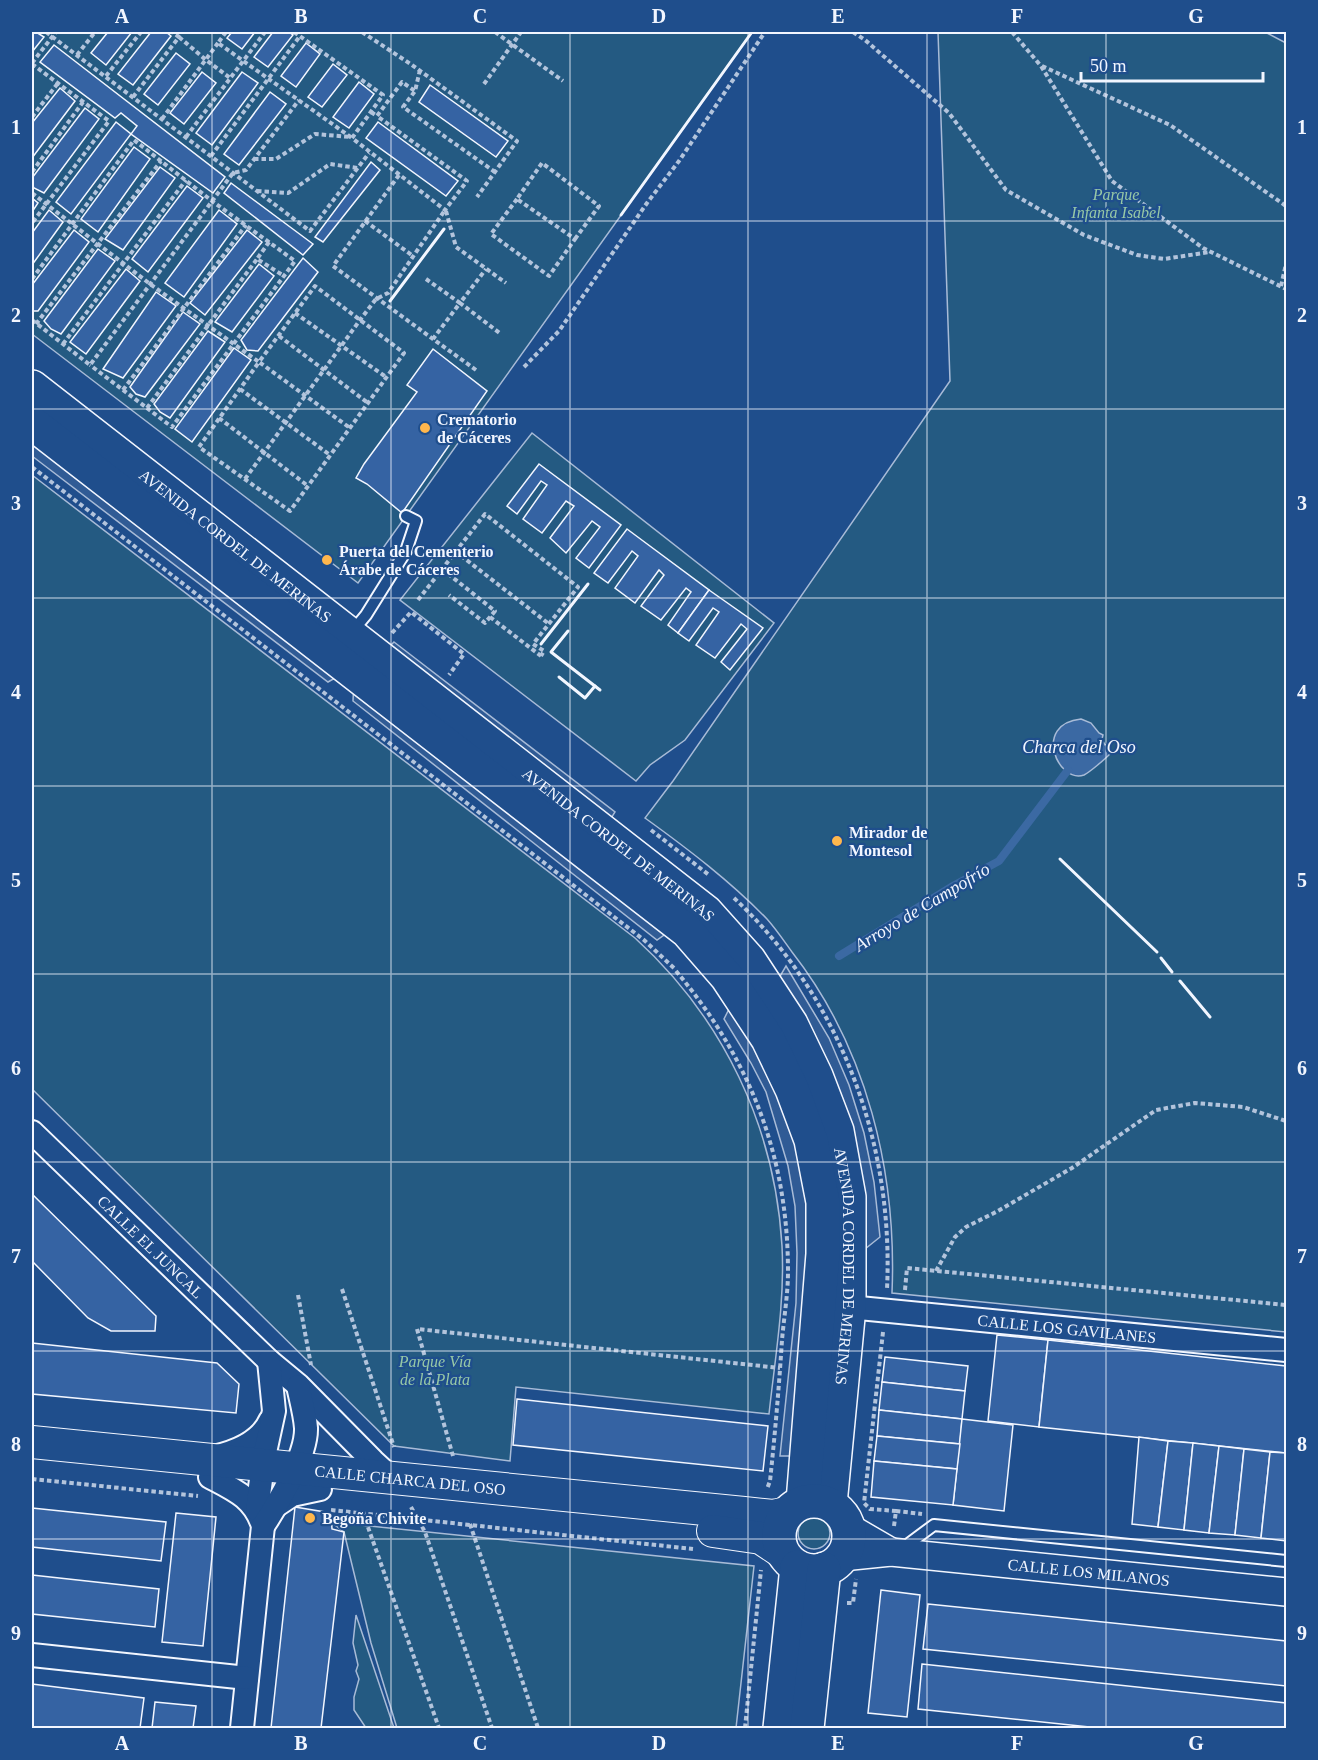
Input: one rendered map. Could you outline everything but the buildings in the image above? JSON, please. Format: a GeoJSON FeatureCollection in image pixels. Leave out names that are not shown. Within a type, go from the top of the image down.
{"type":"FeatureCollection","features":[{"type":"Feature","properties":{"kind":"main road","name":"AVENIDA CORDEL DE MERINAS"},"geometry":{"type":"LineString","coordinates":[[32,387],[687,931],[727,977],[768,1039],[792,1089],[811,1140],[821,1192],[823,1254],[808,1540],[807,1728]]}},
{"type":"Feature","properties":{"kind":"main road","name":"AVENIDA CORDEL DE MERINAS"},"geometry":{"type":"LineString","coordinates":[[32,423],[340,644],[706,912],[749,960],[791,1024],[816,1076],[837,1131],[849,1197],[849,1307],[808,1540],[780,1728]]}},
{"type":"Feature","properties":{"kind":"main road","name":"CALLE CHARCA DEL OSO"},"geometry":{"type":"LineString","coordinates":[[32,1442],[205,1469],[269,1493],[325,1500],[406,1488]]}},
{"type":"Feature","properties":{"kind":"main road","name":"CALLE CHARCA DEL OSO"},"geometry":{"type":"LineString","coordinates":[[32,1459],[205,1469]]}},
{"type":"Feature","properties":{"kind":"main road","name":"CALLE CHARCA DEL OSO"},"geometry":{"type":"LineString","coordinates":[[269,1493],[406,1488],[773,1516],[808,1540]]}},
{"type":"Feature","properties":{"kind":"street","name":"CALLE EL JUNCAL"},"geometry":{"type":"LineString","coordinates":[[32,1132],[269,1361],[305,1377],[373,1461],[406,1488]]}},
{"type":"Feature","properties":{"kind":"street","name":"CALLE LOS GAVILANES"},"geometry":{"type":"LineString","coordinates":[[849,1307],[1287,1350]]}},
{"type":"Feature","properties":{"kind":"street"},"geometry":{"type":"LineString","coordinates":[[242,1728],[269,1493],[274,1411],[269,1361]]}},
{"type":"Feature","properties":{"kind":"street"},"geometry":{"type":"LineString","coordinates":[[269,1493],[306,1430],[305,1377]]}},
{"type":"Feature","properties":{"kind":"street"},"geometry":{"type":"LineString","coordinates":[[205,1469],[259,1437],[267,1427],[274,1411]]}},
{"type":"Feature","properties":{"kind":"street","name":"CALLE LOS MILANOS"},"geometry":{"type":"LineString","coordinates":[[808,1540],[895,1552],[1287,1592]]}},
{"type":"Feature","properties":{"kind":"street"},"geometry":{"type":"LineString","coordinates":[[32,1655],[247,1678]]}},
{"type":"Feature","properties":{"kind":"lane"},"geometry":{"type":"LineString","coordinates":[[340,644],[366,615],[406,551],[416,521],[406,516]]}},
{"type":"Feature","properties":{"kind":"lane"},"geometry":{"type":"LineString","coordinates":[[895,1552],[934,1525],[1287,1561]]}},
{"type":"Feature","properties":{"kind":"path"},"geometry":{"type":"LineString","coordinates":[[46,32],[310,231],[369,153]]}},
{"type":"Feature","properties":{"kind":"path"},"geometry":{"type":"LineString","coordinates":[[32,224],[109,121],[32,64],[56,32]]}},
{"type":"Feature","properties":{"kind":"path"},"geometry":{"type":"LineString","coordinates":[[77,55],[95,32]]}},
{"type":"Feature","properties":{"kind":"path"},"geometry":{"type":"LineString","coordinates":[[106,76],[141,32]]}},
{"type":"Feature","properties":{"kind":"path"},"geometry":{"type":"LineString","coordinates":[[172,32],[230,78]]}},
{"type":"Feature","properties":{"kind":"path"},"geometry":{"type":"LineString","coordinates":[[162,119],[226,32]]}},
{"type":"Feature","properties":{"kind":"path"},"geometry":{"type":"LineString","coordinates":[[186,137],[266,32]]}},
{"type":"Feature","properties":{"kind":"path"},"geometry":{"type":"LineString","coordinates":[[294,32],[383,96],[352,138]]}},
{"type":"Feature","properties":{"kind":"path"},"geometry":{"type":"LineString","coordinates":[[362,32],[420,70],[517,141],[477,197]]}},
{"type":"Feature","properties":{"kind":"path"},"geometry":{"type":"LineString","coordinates":[[495,32],[563,81]]}},
{"type":"Feature","properties":{"kind":"path"},"geometry":{"type":"LineString","coordinates":[[484,84],[521,32]]}},
{"type":"Feature","properties":{"kind":"path"},"geometry":{"type":"LineString","coordinates":[[524,367],[559,331],[647,203],[679,161],[765,32]]}},
{"type":"Feature","properties":{"kind":"path"},"geometry":{"type":"LineString","coordinates":[[853,32],[949,113],[1006,190],[1084,235],[1137,255],[1164,259],[1210,252]]}},
{"type":"Feature","properties":{"kind":"path"},"geometry":{"type":"LineString","coordinates":[[1012,32],[1041,66],[1112,181],[1203,248],[1287,289]]}},
{"type":"Feature","properties":{"kind":"path"},"geometry":{"type":"LineString","coordinates":[[211,156],[300,36]]}},
{"type":"Feature","properties":{"kind":"path"},"geometry":{"type":"LineString","coordinates":[[133,97],[179,37]]}},
{"type":"Feature","properties":{"kind":"path"},"geometry":{"type":"LineString","coordinates":[[219,43],[352,138],[446,210],[456,248],[506,284]]}},
{"type":"Feature","properties":{"kind":"path"},"geometry":{"type":"LineString","coordinates":[[1041,66],[1170,125],[1287,206]]}},
{"type":"Feature","properties":{"kind":"path"},"geometry":{"type":"LineString","coordinates":[[420,70],[415,91],[403,107],[495,171]]}},
{"type":"Feature","properties":{"kind":"path"},"geometry":{"type":"LineString","coordinates":[[377,116],[402,82],[415,91]]}},
{"type":"Feature","properties":{"kind":"path"},"geometry":{"type":"LineString","coordinates":[[32,117],[58,83]]}},
{"type":"Feature","properties":{"kind":"path"},"geometry":{"type":"LineString","coordinates":[[90,365],[233,173],[246,170],[299,100]]}},
{"type":"Feature","properties":{"kind":"path"},"geometry":{"type":"LineString","coordinates":[[32,172],[83,102]]}},
{"type":"Feature","properties":{"kind":"path"},"geometry":{"type":"LineString","coordinates":[[245,479],[360,320],[376,300],[388,293],[467,181],[370,112]]}},
{"type":"Feature","properties":{"kind":"path"},"geometry":{"type":"LineString","coordinates":[[254,159],[276,159],[315,134],[352,138]]}},
{"type":"Feature","properties":{"kind":"path"},"geometry":{"type":"LineString","coordinates":[[32,279],[134,140],[212,201],[295,261],[172,427],[32,320]]}},
{"type":"Feature","properties":{"kind":"path"},"geometry":{"type":"LineString","coordinates":[[36,324],[161,161]]}},
{"type":"Feature","properties":{"kind":"path"},"geometry":{"type":"LineString","coordinates":[[257,191],[288,193],[330,164],[358,168]]}},
{"type":"Feature","properties":{"kind":"path"},"geometry":{"type":"LineString","coordinates":[[542,164],[599,206],[549,276],[490,234],[517,199],[542,164]]}},
{"type":"Feature","properties":{"kind":"path"},"geometry":{"type":"LineString","coordinates":[[399,175],[333,266],[376,300],[476,370]]}},
{"type":"Feature","properties":{"kind":"path"},"geometry":{"type":"LineString","coordinates":[[63,344],[186,180]]}},
{"type":"Feature","properties":{"kind":"path"},"geometry":{"type":"LineString","coordinates":[[32,193],[150,284],[350,428]]}},
{"type":"Feature","properties":{"kind":"path"},"geometry":{"type":"LineString","coordinates":[[517,199],[575,239]]}},
{"type":"Feature","properties":{"kind":"path"},"geometry":{"type":"LineString","coordinates":[[366,221],[413,256]]}},
{"type":"Feature","properties":{"kind":"path"},"geometry":{"type":"LineString","coordinates":[[123,390],[246,225]]}},
{"type":"Feature","properties":{"kind":"path"},"geometry":{"type":"LineString","coordinates":[[147,408],[269,242]]}},
{"type":"Feature","properties":{"kind":"path"},"geometry":{"type":"LineString","coordinates":[[257,259],[284,276]]}},
{"type":"Feature","properties":{"kind":"path"},"geometry":{"type":"LineString","coordinates":[[1281,286],[1287,264]]}},
{"type":"Feature","properties":{"kind":"path"},"geometry":{"type":"LineString","coordinates":[[433,339],[486,269]]}},
{"type":"Feature","properties":{"kind":"path"},"geometry":{"type":"LineString","coordinates":[[426,279],[501,334]]}},
{"type":"Feature","properties":{"kind":"path"},"geometry":{"type":"LineString","coordinates":[[315,286],[360,320],[404,353],[290,511],[199,447],[315,286]]}},
{"type":"Feature","properties":{"kind":"path"},"geometry":{"type":"LineString","coordinates":[[296,313],[386,377]]}},
{"type":"Feature","properties":{"kind":"path"},"geometry":{"type":"LineString","coordinates":[[279,336],[368,403]]}},
{"type":"Feature","properties":{"kind":"path"},"geometry":{"type":"LineString","coordinates":[[240,389],[330,455]]}},
{"type":"Feature","properties":{"kind":"path"},"geometry":{"type":"LineString","coordinates":[[219,418],[308,486]]}},
{"type":"Feature","properties":{"kind":"path"},"geometry":{"type":"LineString","coordinates":[[32,467],[644,940],[676,970],[702,1001],[741,1065],[760,1107],[772,1145],[781,1193],[788,1272],[770,1481],[767,1489],[761,1491]]}},
{"type":"Feature","properties":{"kind":"path"},"geometry":{"type":"LineString","coordinates":[[418,600],[485,514],[578,587],[533,644],[544,651],[541,656],[490,617]]}},
{"type":"Feature","properties":{"kind":"path"},"geometry":{"type":"LineString","coordinates":[[455,551],[549,624]]}},
{"type":"Feature","properties":{"kind":"path"},"geometry":{"type":"LineString","coordinates":[[442,569],[495,611],[485,623],[449,595]]}},
{"type":"Feature","properties":{"kind":"path"},"geometry":{"type":"LineString","coordinates":[[392,634],[411,612],[427,624],[464,654],[448,677]]}},
{"type":"Feature","properties":{"kind":"path"},"geometry":{"type":"LineString","coordinates":[[676,970],[703,949]]}},
{"type":"Feature","properties":{"kind":"path"},"geometry":{"type":"LineString","coordinates":[[936,1271],[955,1237],[966,1227],[1072,1168],[1156,1110],[1195,1103],[1244,1107],[1287,1121]]}},
{"type":"Feature","properties":{"kind":"path"},"geometry":{"type":"LineString","coordinates":[[902,1311],[907,1268],[1287,1305]]}},
{"type":"Feature","properties":{"kind":"path"},"geometry":{"type":"LineString","coordinates":[[342,1289],[406,1488],[425,1532],[492,1728]]}},
{"type":"Feature","properties":{"kind":"path"},"geometry":{"type":"LineString","coordinates":[[298,1295],[305,1377]]}},
{"type":"Feature","properties":{"kind":"path"},"geometry":{"type":"LineString","coordinates":[[443,1459],[454,1460],[417,1329],[780,1368]]}},
{"type":"Feature","properties":{"kind":"path"},"geometry":{"type":"LineString","coordinates":[[32,1479],[269,1493]]}},
{"type":"Feature","properties":{"kind":"path"},"geometry":{"type":"LineString","coordinates":[[363,1514],[406,1488]]}},
{"type":"Feature","properties":{"kind":"path"},"geometry":{"type":"LineString","coordinates":[[406,1488],[470,1524],[704,1550]]}},
{"type":"Feature","properties":{"kind":"path"},"geometry":{"type":"LineString","coordinates":[[325,1500],[363,1514]]}},
{"type":"Feature","properties":{"kind":"path"},"geometry":{"type":"LineString","coordinates":[[363,1514],[439,1728]]}},
{"type":"Feature","properties":{"kind":"path"},"geometry":{"type":"LineString","coordinates":[[470,1524],[538,1728]]}},
{"type":"Feature","properties":{"kind":"path"},"geometry":{"type":"LineString","coordinates":[[745,1728],[808,1540]]}},
{"type":"Feature","properties":{"kind":"green space"},"geometry":{"type":"Polygon","coordinates":[[[32,32],[752,32],[358,583],[32,334],[32,32]]]}},
{"type":"Feature","properties":{"kind":"green space","name":"Parque Infanta Isabel"},"geometry":{"type":"Polygon","coordinates":[[[938,32],[1265,32],[1286,43],[1286,1332],[892,1293],[889,1202],[882,1157],[872,1113],[858,1070],[840,1029],[818,989],[767,919],[708,866],[645,818],[950,381],[938,32]]]}},
{"type":"Feature","properties":{"kind":"green space"},"geometry":{"type":"Polygon","coordinates":[[[532,433],[774,623],[685,740],[650,765],[636,781],[400,600],[532,433]]]}},
{"type":"Feature","properties":{"kind":"green space","name":"Parque Vía de la Plata"},"geometry":{"type":"Polygon","coordinates":[[[32,475],[635,938],[666,969],[694,1003],[718,1039],[739,1077],[756,1117],[768,1158],[777,1202],[783,1267],[779,1330],[769,1414],[516,1387],[510,1461],[394,1446],[32,1089],[32,475]]]}},
{"type":"Feature","properties":{"kind":"green space"},"geometry":{"type":"Polygon","coordinates":[[[814,1517],[825,1522],[830,1533],[825,1544],[814,1549],[803,1544],[798,1533],[803,1522],[814,1517]]]}},
{"type":"Feature","properties":{"kind":"green space"},"geometry":{"type":"Polygon","coordinates":[[[331,1522],[754,1566],[736,1728],[397,1728],[371,1643],[344,1532],[331,1522]]]}},
{"type":"Feature","properties":{"kind":"green space"},"geometry":{"type":"Polygon","coordinates":[[[356,1615],[394,1728],[366,1728],[354,1710],[354,1697],[359,1679],[353,1643],[356,1615]]]}},
{"type":"Feature","properties":{"kind":"shaded area"},"geometry":{"type":"Polygon","coordinates":[[[32,432],[344,673],[328,682],[32,456],[32,432]]]}},
{"type":"Feature","properties":{"kind":"shaded area"},"geometry":{"type":"Polygon","coordinates":[[[394,642],[615,812],[610,820],[387,649],[394,642]]]}},
{"type":"Feature","properties":{"kind":"shaded area"},"geometry":{"type":"Polygon","coordinates":[[[354,681],[674,928],[657,940],[353,701],[354,681]]]}},
{"type":"Feature","properties":{"kind":"shaded area"},"geometry":{"type":"Polygon","coordinates":[[[786,966],[829,1038],[849,1085],[864,1133],[874,1182],[880,1237],[860,1253],[776,983],[786,966]]]}},
{"type":"Feature","properties":{"kind":"shaded area"},"geometry":{"type":"Polygon","coordinates":[[[734,999],[782,1083],[812,1202],[800,1456],[780,1456],[796,1303],[795,1206],[788,1166],[766,1092],[724,1019],[734,999]]]}},
{"type":"Feature","properties":{"kind":"water","name":"Charca del Oso"},"geometry":{"type":"Polygon","coordinates":[[[1081,719],[1091,723],[1103,735],[1105,745],[1109,744],[1110,754],[1084,775],[1074,775],[1066,771],[1059,763],[1054,752],[1054,741],[1057,731],[1066,723],[1081,719]]]}},
{"type":"Feature","properties":{"kind":"waterway","name":"Arroyo de Campofrío"},"geometry":{"type":"LineString","coordinates":[[839,956],[953,886],[999,861],[1068,770]]}},
{"type":"Feature","properties":{"kind":"wall"},"geometry":{"type":"LineString","coordinates":[[621,215],[752,32]]}},
{"type":"Feature","properties":{"kind":"wall"},"geometry":{"type":"LineString","coordinates":[[390,301],[444,229]]}},
{"type":"Feature","properties":{"kind":"wall"},"geometry":{"type":"LineString","coordinates":[[541,644],[588,584]]}},
{"type":"Feature","properties":{"kind":"wall"},"geometry":{"type":"LineString","coordinates":[[568,631],[551,652],[600,690]]}},
{"type":"Feature","properties":{"kind":"wall"},"geometry":{"type":"LineString","coordinates":[[559,677],[585,698],[595,686]]}},
{"type":"Feature","properties":{"kind":"wall"},"geometry":{"type":"LineString","coordinates":[[1060,859],[1157,952]]}},
{"type":"Feature","properties":{"kind":"wall"},"geometry":{"type":"LineString","coordinates":[[1161,958],[1172,972]]}},
{"type":"Feature","properties":{"kind":"wall"},"geometry":{"type":"LineString","coordinates":[[1180,981],[1210,1017]]}},
{"type":"Feature","properties":{"kind":"place","name":"Crematorio de Cáceres"},"geometry":{"type":"Point","coordinates":[425,428]}},
{"type":"Feature","properties":{"kind":"place","name":"Puerta del Cementerio Árabe de Cáceres"},"geometry":{"type":"Point","coordinates":[327,560]}},
{"type":"Feature","properties":{"kind":"place","name":"Mirador de Montesol"},"geometry":{"type":"Point","coordinates":[837,841]}},
{"type":"Feature","properties":{"kind":"place","name":"Begoña Chivite"},"geometry":{"type":"Point","coordinates":[310,1518]}}]}
